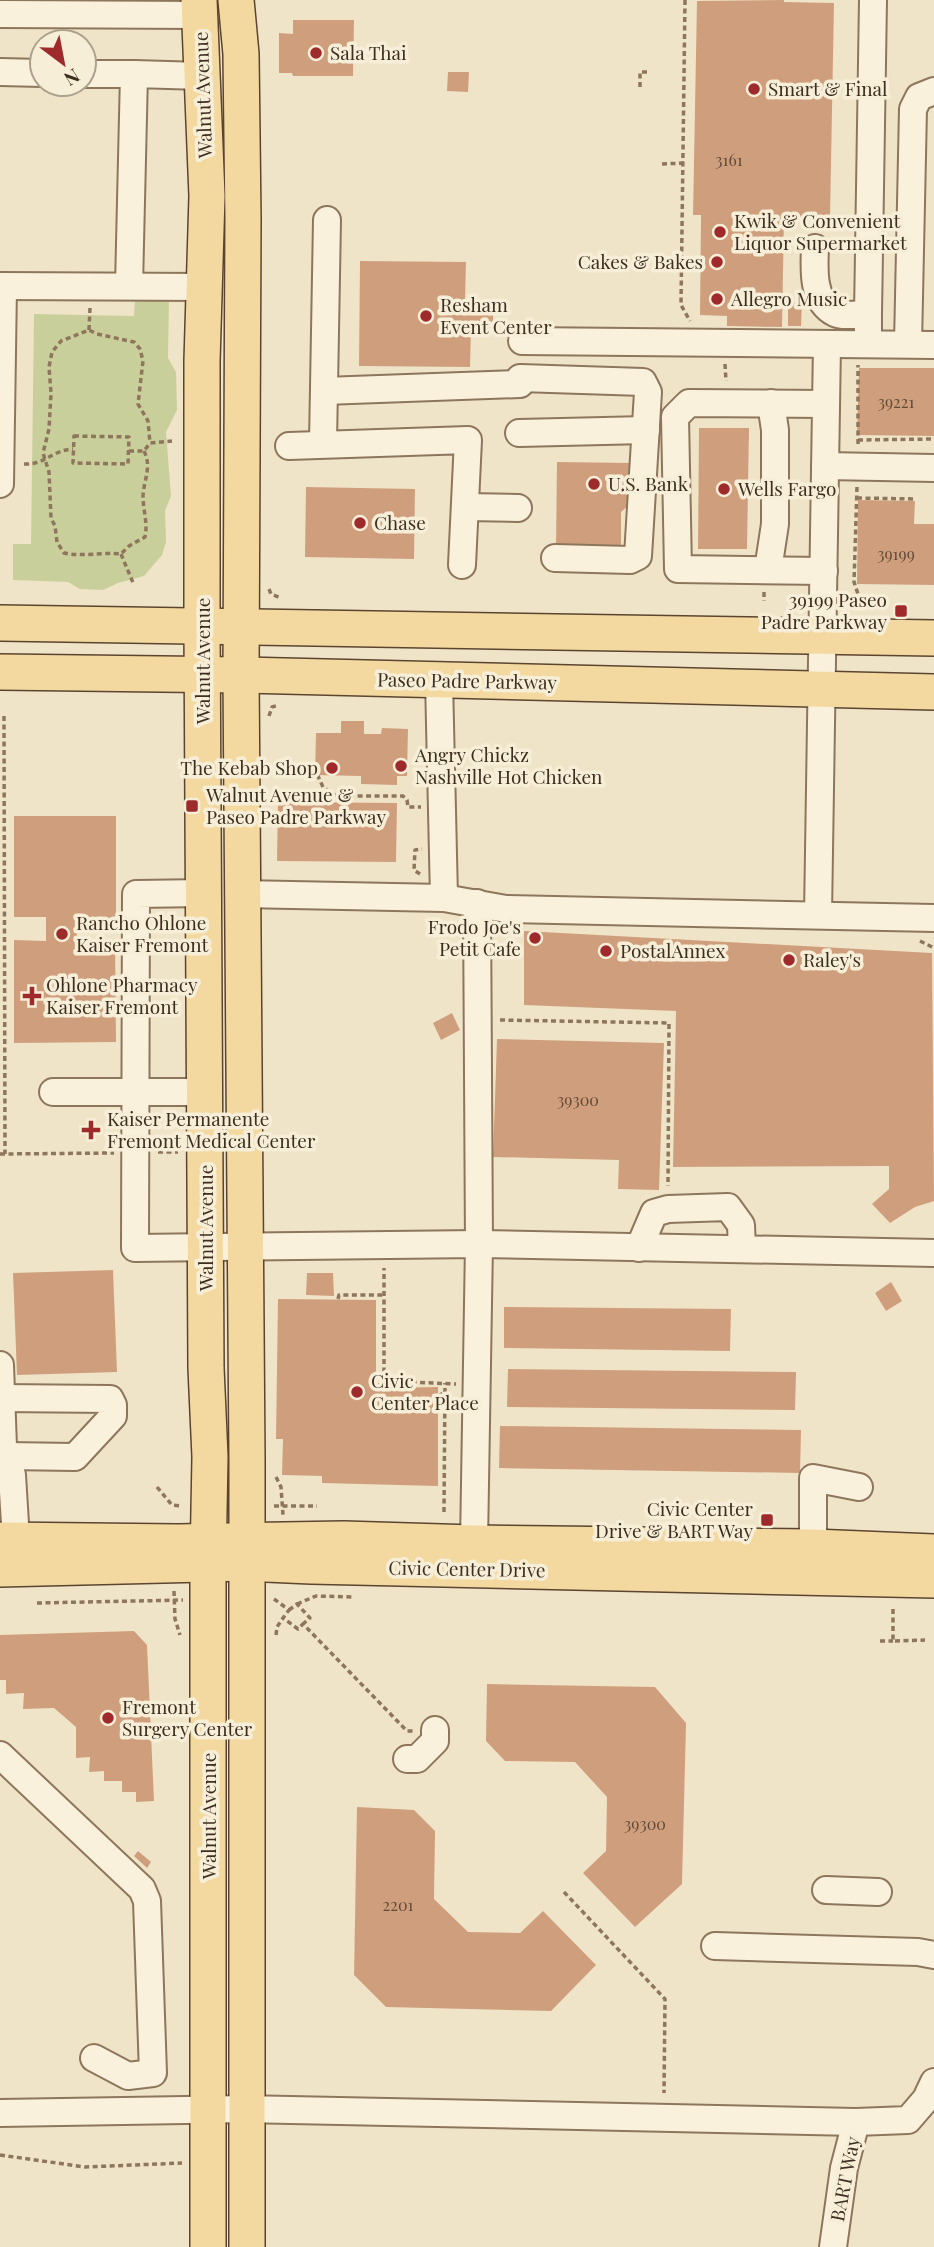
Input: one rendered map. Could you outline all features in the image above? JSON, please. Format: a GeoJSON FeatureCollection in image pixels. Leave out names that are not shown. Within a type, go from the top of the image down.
{"type":"FeatureCollection","features":[{"type":"Feature","properties":{"kind":"main road","name":"Walnut Avenue"},"geometry":{"type":"LineString","coordinates":[[236,0],[241,54],[243,219],[240,675],[245,1247],[247,2247]]}},
{"type":"Feature","properties":{"kind":"main road","name":"Walnut Avenue"},"geometry":{"type":"LineString","coordinates":[[199,7],[207,196],[202,626],[206,1368],[211,1457],[208,1552],[208,2247]]}},
{"type":"Feature","properties":{"kind":"main road"},"geometry":{"type":"LineString","coordinates":[[0,623],[934,638]]}},
{"type":"Feature","properties":{"kind":"main road","name":"Paseo Padre Parkway"},"geometry":{"type":"LineString","coordinates":[[0,672],[203,674],[934,692]]}},
{"type":"Feature","properties":{"kind":"main road","name":"Civic Center Drive"},"geometry":{"type":"LineString","coordinates":[[245,1551],[344,1539],[813,1546],[934,1552]]}},
{"type":"Feature","properties":{"kind":"main road","name":"Civic Center Drive"},"geometry":{"type":"LineString","coordinates":[[5,1550],[178,1542],[208,1552],[245,1551],[934,1580]]}},
{"type":"Feature","properties":{"kind":"street"},"geometry":{"type":"LineString","coordinates":[[866,352],[873,0]]}},
{"type":"Feature","properties":{"kind":"street"},"geometry":{"type":"LineString","coordinates":[[0,14],[75,7],[199,7]]}},
{"type":"Feature","properties":{"kind":"street"},"geometry":{"type":"LineString","coordinates":[[0,72],[28,73]]}},
{"type":"Feature","properties":{"kind":"street"},"geometry":{"type":"LineString","coordinates":[[98,74],[202,76]]}},
{"type":"Feature","properties":{"kind":"street"},"geometry":{"type":"LineString","coordinates":[[129,286],[135,74]]}},
{"type":"Feature","properties":{"kind":"street"},"geometry":{"type":"LineString","coordinates":[[522,341],[827,344],[866,352],[921,345],[913,109],[919,97],[934,91]]}},
{"type":"Feature","properties":{"kind":"street"},"geometry":{"type":"LineString","coordinates":[[323,443],[327,220]]}},
{"type":"Feature","properties":{"kind":"street"},"geometry":{"type":"LineString","coordinates":[[815,248],[814,278],[827,307],[836,314],[868,314]]}},
{"type":"Feature","properties":{"kind":"street"},"geometry":{"type":"LineString","coordinates":[[0,484],[1,286],[205,287]]}},
{"type":"Feature","properties":{"kind":"street"},"geometry":{"type":"LineString","coordinates":[[818,915],[827,344]]}},
{"type":"Feature","properties":{"kind":"street"},"geometry":{"type":"LineString","coordinates":[[324,391],[520,381],[643,382],[648,392],[638,556],[630,560],[555,558]]}},
{"type":"Feature","properties":{"kind":"street"},"geometry":{"type":"LineString","coordinates":[[824,571],[678,569],[676,417],[689,403],[827,404]]}},
{"type":"Feature","properties":{"kind":"street"},"geometry":{"type":"LineString","coordinates":[[768,570],[775,524],[775,430],[771,403]]}},
{"type":"Feature","properties":{"kind":"street"},"geometry":{"type":"LineString","coordinates":[[519,433],[646,430]]}},
{"type":"Feature","properties":{"kind":"street"},"geometry":{"type":"LineString","coordinates":[[289,446],[468,440],[462,565]]}},
{"type":"Feature","properties":{"kind":"street"},"geometry":{"type":"LineString","coordinates":[[825,466],[934,468]]}},
{"type":"Feature","properties":{"kind":"street"},"geometry":{"type":"LineString","coordinates":[[465,507],[518,508]]}},
{"type":"Feature","properties":{"kind":"street"},"geometry":{"type":"LineString","coordinates":[[439,680],[443,898]]}},
{"type":"Feature","properties":{"kind":"street"},"geometry":{"type":"LineString","coordinates":[[204,893],[136,894],[135,1248],[479,1244],[934,1253]]}},
{"type":"Feature","properties":{"kind":"street"},"geometry":{"type":"LineString","coordinates":[[242,894],[443,898],[506,909],[934,918]]}},
{"type":"Feature","properties":{"kind":"street"},"geometry":{"type":"LineString","coordinates":[[474,1543],[479,1244],[477,903]]}},
{"type":"Feature","properties":{"kind":"street"},"geometry":{"type":"LineString","coordinates":[[53,1092],[205,1092]]}},
{"type":"Feature","properties":{"kind":"street"},"geometry":{"type":"LineString","coordinates":[[639,1248],[654,1213],[668,1209],[728,1207],[741,1225],[742,1249]]}},
{"type":"Feature","properties":{"kind":"street"},"geometry":{"type":"LineString","coordinates":[[0,1365],[3,1447],[12,1475],[5,1550]]}},
{"type":"Feature","properties":{"kind":"street"},"geometry":{"type":"LineString","coordinates":[[1,1398],[110,1399],[113,1405],[113,1416],[75,1457],[6,1456]]}},
{"type":"Feature","properties":{"kind":"street"},"geometry":{"type":"LineString","coordinates":[[813,1546],[813,1479],[859,1487]]}},
{"type":"Feature","properties":{"kind":"street"},"geometry":{"type":"LineString","coordinates":[[407,1759],[417,1759],[435,1741],[435,1730]]}},
{"type":"Feature","properties":{"kind":"street"},"geometry":{"type":"LineString","coordinates":[[0,1755],[142,1889],[147,1901],[153,2073],[128,2076],[94,2058]]}},
{"type":"Feature","properties":{"kind":"street"},"geometry":{"type":"LineString","coordinates":[[826,1890],[878,1892]]}},
{"type":"Feature","properties":{"kind":"street"},"geometry":{"type":"LineString","coordinates":[[715,1946],[865,1950],[934,1955]]}},
{"type":"Feature","properties":{"kind":"street","name":"BART Way"},"geometry":{"type":"LineString","coordinates":[[833,2247],[844,2168],[856,2122],[921,2120],[934,2082]]}},
{"type":"Feature","properties":{"kind":"street"},"geometry":{"type":"LineString","coordinates":[[0,2113],[247,2109],[856,2122]]}},
{"type":"Feature","properties":{"kind":"path"},"geometry":{"type":"LineString","coordinates":[[685,0],[681,305],[690,321]]}},
{"type":"Feature","properties":{"kind":"path"},"geometry":{"type":"LineString","coordinates":[[640,87],[640,72],[649,72]]}},
{"type":"Feature","properties":{"kind":"path"},"geometry":{"type":"LineString","coordinates":[[662,164],[684,163]]}},
{"type":"Feature","properties":{"kind":"path"},"geometry":{"type":"LineString","coordinates":[[121,554],[78,556],[64,553],[57,542],[49,508],[49,472],[43,453],[49,429],[49,367],[52,352],[61,341],[89,330],[134,342],[143,360],[138,404],[148,421],[150,443],[144,451]]}},
{"type":"Feature","properties":{"kind":"path"},"geometry":{"type":"LineString","coordinates":[[858,448],[857,371],[866,352]]}},
{"type":"Feature","properties":{"kind":"path"},"geometry":{"type":"LineString","coordinates":[[725,364],[726,391]]}},
{"type":"Feature","properties":{"kind":"path"},"geometry":{"type":"LineString","coordinates":[[74,436],[129,437],[128,451],[128,464],[73,463],[74,436]]}},
{"type":"Feature","properties":{"kind":"path"},"geometry":{"type":"LineString","coordinates":[[858,440],[934,439]]}},
{"type":"Feature","properties":{"kind":"path"},"geometry":{"type":"LineString","coordinates":[[150,443],[172,441]]}},
{"type":"Feature","properties":{"kind":"path"},"geometry":{"type":"LineString","coordinates":[[0,463],[37,464],[59,450],[73,449]]}},
{"type":"Feature","properties":{"kind":"path"},"geometry":{"type":"LineString","coordinates":[[128,451],[144,451]]}},
{"type":"Feature","properties":{"kind":"path"},"geometry":{"type":"LineString","coordinates":[[121,554],[128,546],[145,537],[147,530],[143,498],[149,460],[144,451]]}},
{"type":"Feature","properties":{"kind":"path"},"geometry":{"type":"LineString","coordinates":[[856,481],[854,582],[861,603]]}},
{"type":"Feature","properties":{"kind":"path"},"geometry":{"type":"LineString","coordinates":[[857,498],[916,499]]}},
{"type":"Feature","properties":{"kind":"path"},"geometry":{"type":"LineString","coordinates":[[121,554],[134,584]]}},
{"type":"Feature","properties":{"kind":"path"},"geometry":{"type":"LineString","coordinates":[[268,585],[271,594],[291,600]]}},
{"type":"Feature","properties":{"kind":"path"},"geometry":{"type":"LineString","coordinates":[[4,716],[2,1154],[120,1153]]}},
{"type":"Feature","properties":{"kind":"path"},"geometry":{"type":"LineString","coordinates":[[274,775],[318,776],[323,787],[336,796],[403,796],[408,807],[427,807]]}},
{"type":"Feature","properties":{"kind":"path"},"geometry":{"type":"LineString","coordinates":[[911,937],[934,948]]}},
{"type":"Feature","properties":{"kind":"path"},"geometry":{"type":"LineString","coordinates":[[498,1008],[498,1020],[668,1023],[668,1209]]}},
{"type":"Feature","properties":{"kind":"path"},"geometry":{"type":"LineString","coordinates":[[152,1153],[184,1152]]}},
{"type":"Feature","properties":{"kind":"path"},"geometry":{"type":"LineString","coordinates":[[384,1245],[384,1381]]}},
{"type":"Feature","properties":{"kind":"path"},"geometry":{"type":"LineString","coordinates":[[338,1299],[338,1295],[384,1295]]}},
{"type":"Feature","properties":{"kind":"path"},"geometry":{"type":"LineString","coordinates":[[379,1385],[384,1381],[464,1384]]}},
{"type":"Feature","properties":{"kind":"path"},"geometry":{"type":"LineString","coordinates":[[444,1512],[445,1383]]}},
{"type":"Feature","properties":{"kind":"path"},"geometry":{"type":"LineString","coordinates":[[438,1396],[445,1392]]}},
{"type":"Feature","properties":{"kind":"path"},"geometry":{"type":"LineString","coordinates":[[276,1477],[281,1487],[283,1520]]}},
{"type":"Feature","properties":{"kind":"path"},"geometry":{"type":"LineString","coordinates":[[157,1487],[172,1506],[185,1506]]}},
{"type":"Feature","properties":{"kind":"path"},"geometry":{"type":"LineString","coordinates":[[270,1506],[317,1506]]}},
{"type":"Feature","properties":{"kind":"path"},"geometry":{"type":"LineString","coordinates":[[297,1604],[310,1618],[298,1629],[283,1618],[297,1604],[316,1595],[354,1597]]}},
{"type":"Feature","properties":{"kind":"path"},"geometry":{"type":"LineString","coordinates":[[271,1599],[276,1599],[289,1610]]}},
{"type":"Feature","properties":{"kind":"path"},"geometry":{"type":"LineString","coordinates":[[37,1602],[186,1600]]}},
{"type":"Feature","properties":{"kind":"path"},"geometry":{"type":"LineString","coordinates":[[893,1609],[893,1641]]}},
{"type":"Feature","properties":{"kind":"path"},"geometry":{"type":"LineString","coordinates":[[303,1624],[403,1726]]}},
{"type":"Feature","properties":{"kind":"path"},"geometry":{"type":"LineString","coordinates":[[880,1642],[925,1640]]}},
{"type":"Feature","properties":{"kind":"path"},"geometry":{"type":"LineString","coordinates":[[564,1892],[665,1999],[664,2093]]}},
{"type":"Feature","properties":{"kind":"path"},"geometry":{"type":"LineString","coordinates":[[0,2155],[85,2167],[191,2163]]}},
{"type":"Feature","properties":{"kind":"green space"},"geometry":{"type":"Polygon","coordinates":[[[135,300],[169,301],[168,358],[176,372],[177,410],[166,432],[171,496],[165,511],[166,542],[162,555],[144,576],[103,590],[80,589],[68,582],[13,580],[13,544],[31,544],[34,314],[134,316],[135,300]]]}},
{"type":"Feature","properties":{"kind":"building"},"geometry":{"type":"Polygon","coordinates":[[[784,0],[834,3],[830,218],[784,217],[782,327],[727,326],[727,316],[700,315],[701,215],[693,215],[697,1],[784,0]]]}},
{"type":"Feature","properties":{"kind":"building","name":"Sala Thai"},"geometry":{"type":"Polygon","coordinates":[[[293,20],[354,20],[353,76],[293,76],[292,73],[279,73],[279,33],[293,34],[293,20]]]}},
{"type":"Feature","properties":{"kind":"building"},"geometry":{"type":"Polygon","coordinates":[[[448,72],[469,72],[468,92],[447,91],[448,72]]]}},
{"type":"Feature","properties":{"kind":"building","name":"Resham Event Center"},"geometry":{"type":"Polygon","coordinates":[[[360,261],[466,262],[465,302],[493,302],[493,330],[471,329],[470,367],[359,366],[360,261]]]}},
{"type":"Feature","properties":{"kind":"building"},"geometry":{"type":"Polygon","coordinates":[[[788,303],[802,303],[801,326],[788,326],[788,303]]]}},
{"type":"Feature","properties":{"kind":"building"},"geometry":{"type":"Polygon","coordinates":[[[859,368],[934,368],[934,436],[857,435],[859,368]]]}},
{"type":"Feature","properties":{"kind":"building","name":"Wells Fargo"},"geometry":{"type":"Polygon","coordinates":[[[699,428],[749,428],[747,549],[698,549],[699,428]]]}},
{"type":"Feature","properties":{"kind":"building","name":"U.S. Bank"},"geometry":{"type":"Polygon","coordinates":[[[557,462],[631,463],[629,505],[621,512],[621,547],[556,546],[557,462]]]}},
{"type":"Feature","properties":{"kind":"building","name":"Chase"},"geometry":{"type":"Polygon","coordinates":[[[306,487],[415,489],[414,559],[305,557],[306,487]]]}},
{"type":"Feature","properties":{"kind":"building"},"geometry":{"type":"Polygon","coordinates":[[[858,500],[915,501],[914,524],[934,524],[934,585],[857,584],[858,500]]]}},
{"type":"Feature","properties":{"kind":"building"},"geometry":{"type":"Polygon","coordinates":[[[341,721],[364,721],[364,734],[381,734],[382,728],[408,729],[407,776],[397,776],[397,785],[361,784],[361,776],[315,775],[316,733],[341,733],[341,721]]]}},
{"type":"Feature","properties":{"kind":"building"},"geometry":{"type":"Polygon","coordinates":[[[278,802],[397,803],[396,862],[277,861],[278,802]]]}},
{"type":"Feature","properties":{"kind":"building","name":"Rancho Ohlone Kaiser Fremont"},"geometry":{"type":"Polygon","coordinates":[[[14,816],[116,816],[116,918],[77,918],[77,939],[115,939],[116,1042],[14,1043],[14,940],[46,941],[46,917],[14,917],[14,816]]]}},
{"type":"Feature","properties":{"kind":"building"},"geometry":{"type":"Polygon","coordinates":[[[524,931],[932,953],[934,1201],[915,1207],[890,1223],[872,1204],[889,1189],[889,1166],[673,1167],[676,1011],[524,1005],[524,931]]]}},
{"type":"Feature","properties":{"kind":"building"},"geometry":{"type":"Polygon","coordinates":[[[452,1013],[460,1030],[441,1040],[433,1023],[452,1013]]]}},
{"type":"Feature","properties":{"kind":"building"},"geometry":{"type":"Polygon","coordinates":[[[497,1039],[664,1043],[659,1190],[618,1189],[619,1160],[493,1157],[497,1039]]]}},
{"type":"Feature","properties":{"kind":"building"},"geometry":{"type":"Polygon","coordinates":[[[113,1270],[117,1372],[17,1375],[13,1273],[113,1270]]]}},
{"type":"Feature","properties":{"kind":"building"},"geometry":{"type":"Polygon","coordinates":[[[307,1273],[333,1273],[334,1296],[306,1295],[307,1273]]]}},
{"type":"Feature","properties":{"kind":"building"},"geometry":{"type":"Polygon","coordinates":[[[891,1282],[902,1301],[886,1311],[875,1293],[891,1282]]]}},
{"type":"Feature","properties":{"kind":"building","name":"Civic Center Place"},"geometry":{"type":"Polygon","coordinates":[[[278,1299],[376,1300],[376,1382],[382,1388],[438,1387],[438,1486],[322,1483],[322,1476],[282,1475],[283,1439],[276,1439],[278,1299]]]}},
{"type":"Feature","properties":{"kind":"building"},"geometry":{"type":"Polygon","coordinates":[[[504,1307],[731,1309],[730,1351],[504,1348],[504,1307]]]}},
{"type":"Feature","properties":{"kind":"building"},"geometry":{"type":"Polygon","coordinates":[[[508,1369],[796,1372],[795,1410],[507,1407],[508,1369]]]}},
{"type":"Feature","properties":{"kind":"building"},"geometry":{"type":"Polygon","coordinates":[[[500,1426],[801,1430],[800,1473],[499,1468],[500,1426]]]}},
{"type":"Feature","properties":{"kind":"building","name":"Fremont Surgery Center"},"geometry":{"type":"Polygon","coordinates":[[[134,1631],[147,1645],[154,1801],[136,1802],[136,1792],[122,1792],[122,1781],[104,1781],[104,1771],[89,1772],[90,1757],[76,1758],[76,1727],[54,1708],[23,1709],[24,1693],[6,1694],[6,1680],[0,1680],[0,1635],[134,1631]]]}},
{"type":"Feature","properties":{"kind":"building"},"geometry":{"type":"Polygon","coordinates":[[[487,1684],[655,1687],[686,1723],[682,1884],[635,1927],[583,1873],[606,1851],[607,1797],[575,1762],[505,1761],[486,1741],[487,1684]]]}},
{"type":"Feature","properties":{"kind":"building"},"geometry":{"type":"Polygon","coordinates":[[[357,1807],[414,1810],[435,1831],[434,1899],[468,1932],[520,1933],[543,1911],[596,1965],[551,2011],[386,2007],[354,1975],[357,1807]]]}},
{"type":"Feature","properties":{"kind":"building"},"geometry":{"type":"Polygon","coordinates":[[[138,1851],[151,1862],[147,1868],[134,1856],[138,1851]]]}},
{"type":"Feature","properties":{"kind":"place","name":"Sala Thai"},"geometry":{"type":"Point","coordinates":[316,53]}},
{"type":"Feature","properties":{"kind":"place","name":"Smart & Final"},"geometry":{"type":"Point","coordinates":[754,89]}},
{"type":"Feature","properties":{"kind":"place","name":"Kwik & Convenient Liquor Supermarket"},"geometry":{"type":"Point","coordinates":[720,232]}},
{"type":"Feature","properties":{"kind":"place","name":"Cakes & Bakes"},"geometry":{"type":"Point","coordinates":[717,262]}},
{"type":"Feature","properties":{"kind":"place","name":"Allegro Music"},"geometry":{"type":"Point","coordinates":[717,299]}},
{"type":"Feature","properties":{"kind":"place","name":"Resham Event Center"},"geometry":{"type":"Point","coordinates":[426,316]}},
{"type":"Feature","properties":{"kind":"place","name":"U.S. Bank"},"geometry":{"type":"Point","coordinates":[594,484]}},
{"type":"Feature","properties":{"kind":"place","name":"Wells Fargo"},"geometry":{"type":"Point","coordinates":[724,489]}},
{"type":"Feature","properties":{"kind":"place","name":"Chase"},"geometry":{"type":"Point","coordinates":[360,523]}},
{"type":"Feature","properties":{"kind":"place","name":"39199 Paseo Padre Parkway"},"geometry":{"type":"Point","coordinates":[901,611]}},
{"type":"Feature","properties":{"kind":"place","name":"Angry Chickz Nashville Hot Chicken"},"geometry":{"type":"Point","coordinates":[401,766]}},
{"type":"Feature","properties":{"kind":"place","name":"The Kebab Shop"},"geometry":{"type":"Point","coordinates":[332,768]}},
{"type":"Feature","properties":{"kind":"place","name":"Walnut Avenue & Paseo Padre Parkway"},"geometry":{"type":"Point","coordinates":[192,806]}},
{"type":"Feature","properties":{"kind":"place","name":"Rancho Ohlone Kaiser Fremont"},"geometry":{"type":"Point","coordinates":[62,934]}},
{"type":"Feature","properties":{"kind":"place","name":"Frodo Joe's Petit Cafe"},"geometry":{"type":"Point","coordinates":[535,938]}},
{"type":"Feature","properties":{"kind":"place","name":"PostalAnnex"},"geometry":{"type":"Point","coordinates":[606,951]}},
{"type":"Feature","properties":{"kind":"place","name":"Raley's"},"geometry":{"type":"Point","coordinates":[789,960]}},
{"type":"Feature","properties":{"kind":"place","name":"Ohlone Pharmacy Kaiser Fremont"},"geometry":{"type":"Point","coordinates":[32,996]}},
{"type":"Feature","properties":{"kind":"place","name":"Kaiser Permanente Fremont Medical Center"},"geometry":{"type":"Point","coordinates":[91,1130]}},
{"type":"Feature","properties":{"kind":"place","name":"Civic Center Place"},"geometry":{"type":"Point","coordinates":[357,1392]}},
{"type":"Feature","properties":{"kind":"place","name":"Civic Center Drive & BART Way"},"geometry":{"type":"Point","coordinates":[767,1520]}},
{"type":"Feature","properties":{"kind":"place","name":"Fremont Surgery Center"},"geometry":{"type":"Point","coordinates":[108,1718]}}]}
